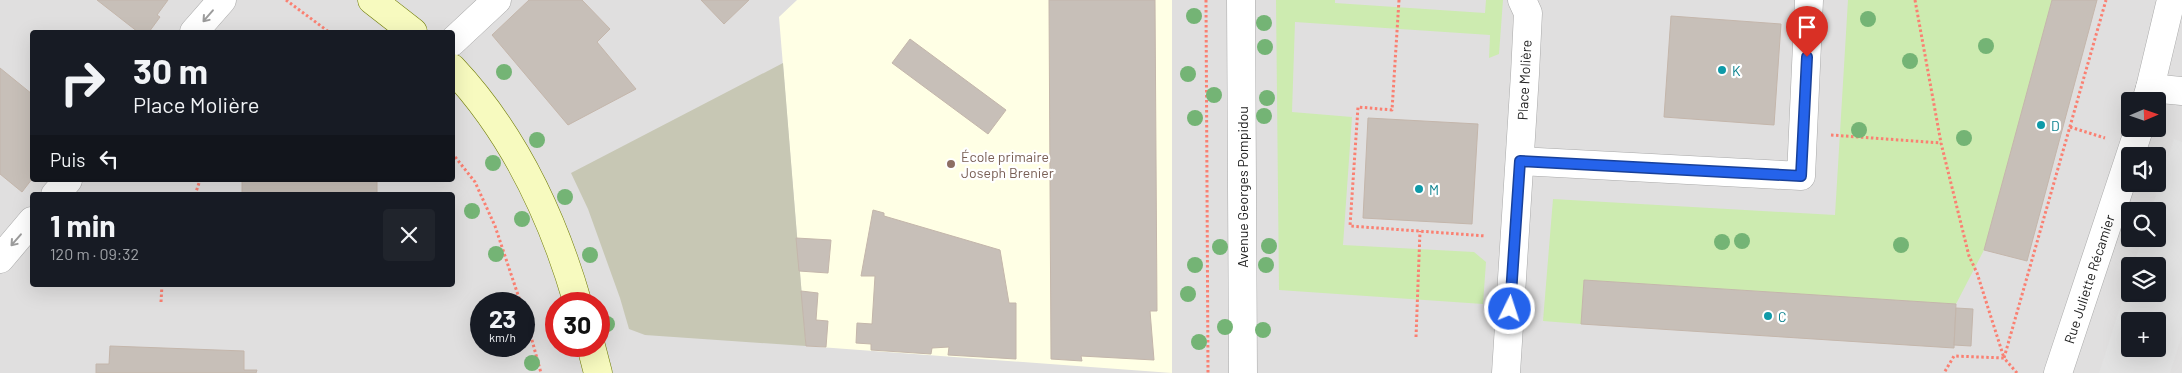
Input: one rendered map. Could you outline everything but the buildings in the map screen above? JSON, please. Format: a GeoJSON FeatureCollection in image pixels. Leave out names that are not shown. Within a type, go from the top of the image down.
{"type":"FeatureCollection","features":[{"type":"Feature","properties":{"kind":"main road"},"geometry":{"type":"LineString","coordinates":[[372,0],[410,30]]}},
{"type":"Feature","properties":{"kind":"main road"},"geometry":{"type":"LineString","coordinates":[[455,72],[508,140],[546,210],[564,256],[574,292]]}},
{"type":"Feature","properties":{"kind":"main road"},"geometry":{"type":"LineString","coordinates":[[594,357],[598,373]]}},
{"type":"Feature","properties":{"kind":"street"},"geometry":{"type":"LineString","coordinates":[[196,30],[222,0]]}},
{"type":"Feature","properties":{"kind":"street"},"geometry":{"type":"LineString","coordinates":[[455,39],[496,0]]}},
{"type":"Feature","properties":{"kind":"street","name":"Avenue Georges Pompidou"},"geometry":{"type":"LineString","coordinates":[[1241,0],[1244,373]]}},
{"type":"Feature","properties":{"kind":"street","name":"Place Molière"},"geometry":{"type":"LineString","coordinates":[[1506,373],[1528,13],[1522,0]]}},
{"type":"Feature","properties":{"kind":"street"},"geometry":{"type":"LineString","coordinates":[[1520,161],[1801,176],[1809,0]]}},
{"type":"Feature","properties":{"kind":"street"},"geometry":{"type":"LineString","coordinates":[[2149,92],[2171,0]]}},
{"type":"Feature","properties":{"kind":"street"},"geometry":{"type":"LineString","coordinates":[[2166,93],[2182,91]]}},
{"type":"Feature","properties":{"kind":"street","name":"Rue Juliette Récamier"},"geometry":{"type":"LineString","coordinates":[[2058,373],[2136,138]]}},
{"type":"Feature","properties":{"kind":"street"},"geometry":{"type":"LineString","coordinates":[[58,192],[66,182]]}},
{"type":"Feature","properties":{"kind":"street"},"geometry":{"type":"LineString","coordinates":[[0,259],[30,223]]}},
{"type":"Feature","properties":{"kind":"path"},"geometry":{"type":"LineString","coordinates":[[286,0],[326,30]]}},
{"type":"Feature","properties":{"kind":"path"},"geometry":{"type":"LineString","coordinates":[[1206,0],[1208,373]]}},
{"type":"Feature","properties":{"kind":"path"},"geometry":{"type":"LineString","coordinates":[[1399,0],[1392,110],[1358,107],[1350,226],[1487,236],[1487,245]]}},
{"type":"Feature","properties":{"kind":"path"},"geometry":{"type":"LineString","coordinates":[[1915,0],[1941,143],[1969,256],[1977,273],[2004,358],[2018,373]]}},
{"type":"Feature","properties":{"kind":"path"},"geometry":{"type":"LineString","coordinates":[[2004,358],[2106,0]]}},
{"type":"Feature","properties":{"kind":"path"},"geometry":{"type":"LineString","coordinates":[[2070,128],[2121,136]]}},
{"type":"Feature","properties":{"kind":"path"},"geometry":{"type":"LineString","coordinates":[[1803,133],[1941,143]]}},
{"type":"Feature","properties":{"kind":"path"},"geometry":{"type":"LineString","coordinates":[[455,158],[475,182],[495,226],[518,292]]}},
{"type":"Feature","properties":{"kind":"path"},"geometry":{"type":"LineString","coordinates":[[1416,337],[1420,231]]}},
{"type":"Feature","properties":{"kind":"path"},"geometry":{"type":"LineString","coordinates":[[161,302],[162,287]]}},
{"type":"Feature","properties":{"kind":"path"},"geometry":{"type":"LineString","coordinates":[[535,351],[541,373]]}},
{"type":"Feature","properties":{"kind":"path"},"geometry":{"type":"LineString","coordinates":[[1944,373],[1954,356],[2004,358]]}},
{"type":"Feature","properties":{"kind":"shaded area"},"geometry":{"type":"Polygon","coordinates":[[[0,0],[2182,0],[2182,373],[0,373],[0,0]]]}},
{"type":"Feature","properties":{"kind":"shaded area"},"geometry":{"type":"Polygon","coordinates":[[[797,0],[1172,0],[1172,373],[806,346],[779,17],[797,0]]]}},
{"type":"Feature","properties":{"kind":"shaded area"},"geometry":{"type":"Polygon","coordinates":[[[783,63],[806,346],[645,335],[629,329],[620,298],[588,209],[571,173],[783,63]]]}},
{"type":"Feature","properties":{"kind":"shaded area"},"geometry":{"type":"Polygon","coordinates":[[[2174,139],[2182,142],[2182,335],[2170,373],[2099,373],[2122,302],[2166,302],[2166,257],[2136,257],[2139,247],[2166,247],[2166,202],[2154,202],[2157,192],[2166,192],[2166,164],[2174,139]]]}},
{"type":"Feature","properties":{"kind":"green space"},"geometry":{"type":"Polygon","coordinates":[[[1276,0],[1335,0],[1335,3],[1485,13],[1486,0],[1503,0],[1499,54],[1489,58],[1490,35],[1295,22],[1292,112],[1352,117],[1343,245],[1474,252],[1486,262],[1483,304],[1279,290],[1276,0]]]}},
{"type":"Feature","properties":{"kind":"green space"},"geometry":{"type":"Polygon","coordinates":[[[1848,0],[2052,0],[1984,250],[1956,304],[1584,280],[1581,324],[1543,321],[1553,199],[1835,215],[1848,0]]]}},
{"type":"Feature","properties":{"kind":"place","name":"K"},"geometry":{"type":"Point","coordinates":[1722,70]}},
{"type":"Feature","properties":{"kind":"place","name":"D"},"geometry":{"type":"Point","coordinates":[2041,125]}},
{"type":"Feature","properties":{"kind":"place","name":"École primaire Joseph Brenier"},"geometry":{"type":"Point","coordinates":[951,164]}},
{"type":"Feature","properties":{"kind":"place","name":"M"},"geometry":{"type":"Point","coordinates":[1419,189]}},
{"type":"Feature","properties":{"kind":"place","name":"C"},"geometry":{"type":"Point","coordinates":[1768,316]}},
{"type":"Feature","properties":{"kind":"route"},"geometry":{"type":"LineString","coordinates":[[1510,309],[1520,161],[1801,176],[1807,57]]}}]}
